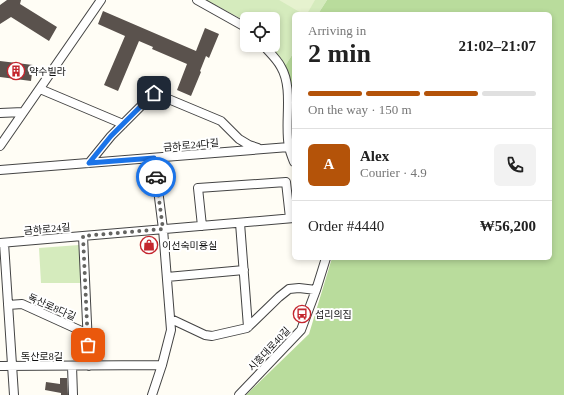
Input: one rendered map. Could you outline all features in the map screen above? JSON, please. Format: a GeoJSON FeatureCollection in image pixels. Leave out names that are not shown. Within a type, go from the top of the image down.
{"type":"FeatureCollection","features":[{"type":"Feature","properties":{"kind":"street"},"geometry":{"type":"LineString","coordinates":[[0,146],[102,0]]}},
{"type":"Feature","properties":{"kind":"street"},"geometry":{"type":"LineString","coordinates":[[197,0],[240,24]]}},
{"type":"Feature","properties":{"kind":"street"},"geometry":{"type":"LineString","coordinates":[[269,52],[281,67],[288,89],[287,110],[289,147],[292,156]]}},
{"type":"Feature","properties":{"kind":"street"},"geometry":{"type":"LineString","coordinates":[[40,88],[123,124]]}},
{"type":"Feature","properties":{"kind":"street"},"geometry":{"type":"LineString","coordinates":[[89,163],[111,136],[154,93],[221,122],[239,139],[261,150]]}},
{"type":"Feature","properties":{"kind":"street"},"geometry":{"type":"LineString","coordinates":[[0,113],[24,112]]}},
{"type":"Feature","properties":{"kind":"street","name":"금하로24다길"},"geometry":{"type":"LineString","coordinates":[[0,170],[289,147]]}},
{"type":"Feature","properties":{"kind":"street"},"geometry":{"type":"LineString","coordinates":[[152,395],[171,330],[163,229],[154,158]]}},
{"type":"Feature","properties":{"kind":"street"},"geometry":{"type":"LineString","coordinates":[[202,226],[198,188],[286,182],[292,218]]}},
{"type":"Feature","properties":{"kind":"street","name":"금하로24길"},"geometry":{"type":"LineString","coordinates":[[2,243],[292,218]]}},
{"type":"Feature","properties":{"kind":"street"},"geometry":{"type":"LineString","coordinates":[[240,223],[248,327]]}},
{"type":"Feature","properties":{"kind":"street","name":"독산로8다길"},"geometry":{"type":"LineString","coordinates":[[83,236],[89,366]]}},
{"type":"Feature","properties":{"kind":"street"},"geometry":{"type":"LineString","coordinates":[[2,243],[12,366]]}},
{"type":"Feature","properties":{"kind":"street","name":"시흥대로40길"},"geometry":{"type":"LineString","coordinates":[[239,395],[301,330],[325,260]]}},
{"type":"Feature","properties":{"kind":"street"},"geometry":{"type":"LineString","coordinates":[[167,277],[244,270]]}},
{"type":"Feature","properties":{"kind":"street"},"geometry":{"type":"LineString","coordinates":[[170,319],[206,335],[212,336],[247,328],[289,289],[299,288],[316,290]]}},
{"type":"Feature","properties":{"kind":"street","name":"독산로8다길"},"geometry":{"type":"LineString","coordinates":[[8,304],[22,304],[88,334]]}},
{"type":"Feature","properties":{"kind":"street","name":"독산로8길"},"geometry":{"type":"LineString","coordinates":[[0,366],[162,365]]}},
{"type":"Feature","properties":{"kind":"street","name":"독산로8길"},"geometry":{"type":"LineString","coordinates":[[12,366],[14,395]]}},
{"type":"Feature","properties":{"kind":"street","name":"독산로8길"},"geometry":{"type":"LineString","coordinates":[[72,366],[73,395]]}},
{"type":"Feature","properties":{"kind":"green space"},"geometry":{"type":"Polygon","coordinates":[[[206,0],[327,0],[319,12],[292,12],[292,55],[285,66],[274,52],[280,52],[280,12],[240,12],[240,18],[206,0]]]}},
{"type":"Feature","properties":{"kind":"green space"},"geometry":{"type":"Polygon","coordinates":[[[279,0],[315,0],[308,12],[300,12],[279,0]]]}},
{"type":"Feature","properties":{"kind":"green space"},"geometry":{"type":"Polygon","coordinates":[[[327,0],[564,0],[564,395],[246,395],[309,334],[331,260],[552,260],[552,12],[319,12],[327,0]]]}},
{"type":"Feature","properties":{"kind":"green space"},"geometry":{"type":"Polygon","coordinates":[[[292,55],[292,97],[291,85],[285,66],[292,55]]]}},
{"type":"Feature","properties":{"kind":"green space"},"geometry":{"type":"Polygon","coordinates":[[[79,245],[81,283],[41,283],[39,248],[79,245]]]}},
{"type":"Feature","properties":{"kind":"building"},"geometry":{"type":"Polygon","coordinates":[[[7,0],[21,0],[20,4],[57,27],[49,41],[11,17],[0,24],[0,5],[7,0]]]}},
{"type":"Feature","properties":{"kind":"building"},"geometry":{"type":"Polygon","coordinates":[[[103,11],[196,51],[205,28],[219,34],[209,58],[206,56],[191,96],[177,90],[187,64],[152,49],[153,47],[139,41],[118,91],[104,85],[125,36],[98,24],[103,11]]]}},
{"type":"Feature","properties":{"kind":"building","name":"약수빌라"},"geometry":{"type":"Polygon","coordinates":[[[0,61],[33,65],[31,81],[0,77],[0,61]]]}},
{"type":"Feature","properties":{"kind":"building"},"geometry":{"type":"Polygon","coordinates":[[[60,378],[67,378],[68,395],[61,395],[61,393],[45,390],[46,382],[60,384],[60,378]]]}},
{"type":"Feature","properties":{"kind":"way so far"},"geometry":{"type":"LineString","coordinates":[[88,345],[83,236],[163,229],[156,177]]}},
{"type":"Feature","properties":{"kind":"place","name":"약수빌라"},"geometry":{"type":"Point","coordinates":[16,71]}},
{"type":"Feature","properties":{"kind":"place","name":"이선숙미용실"},"geometry":{"type":"Point","coordinates":[149,245]}},
{"type":"Feature","properties":{"kind":"place","name":"섭리의집"},"geometry":{"type":"Point","coordinates":[302,314]}},
{"type":"Feature","properties":{"kind":"route"},"geometry":{"type":"LineString","coordinates":[[154,93],[111,136],[89,163],[154,158],[156,177]]}}]}
